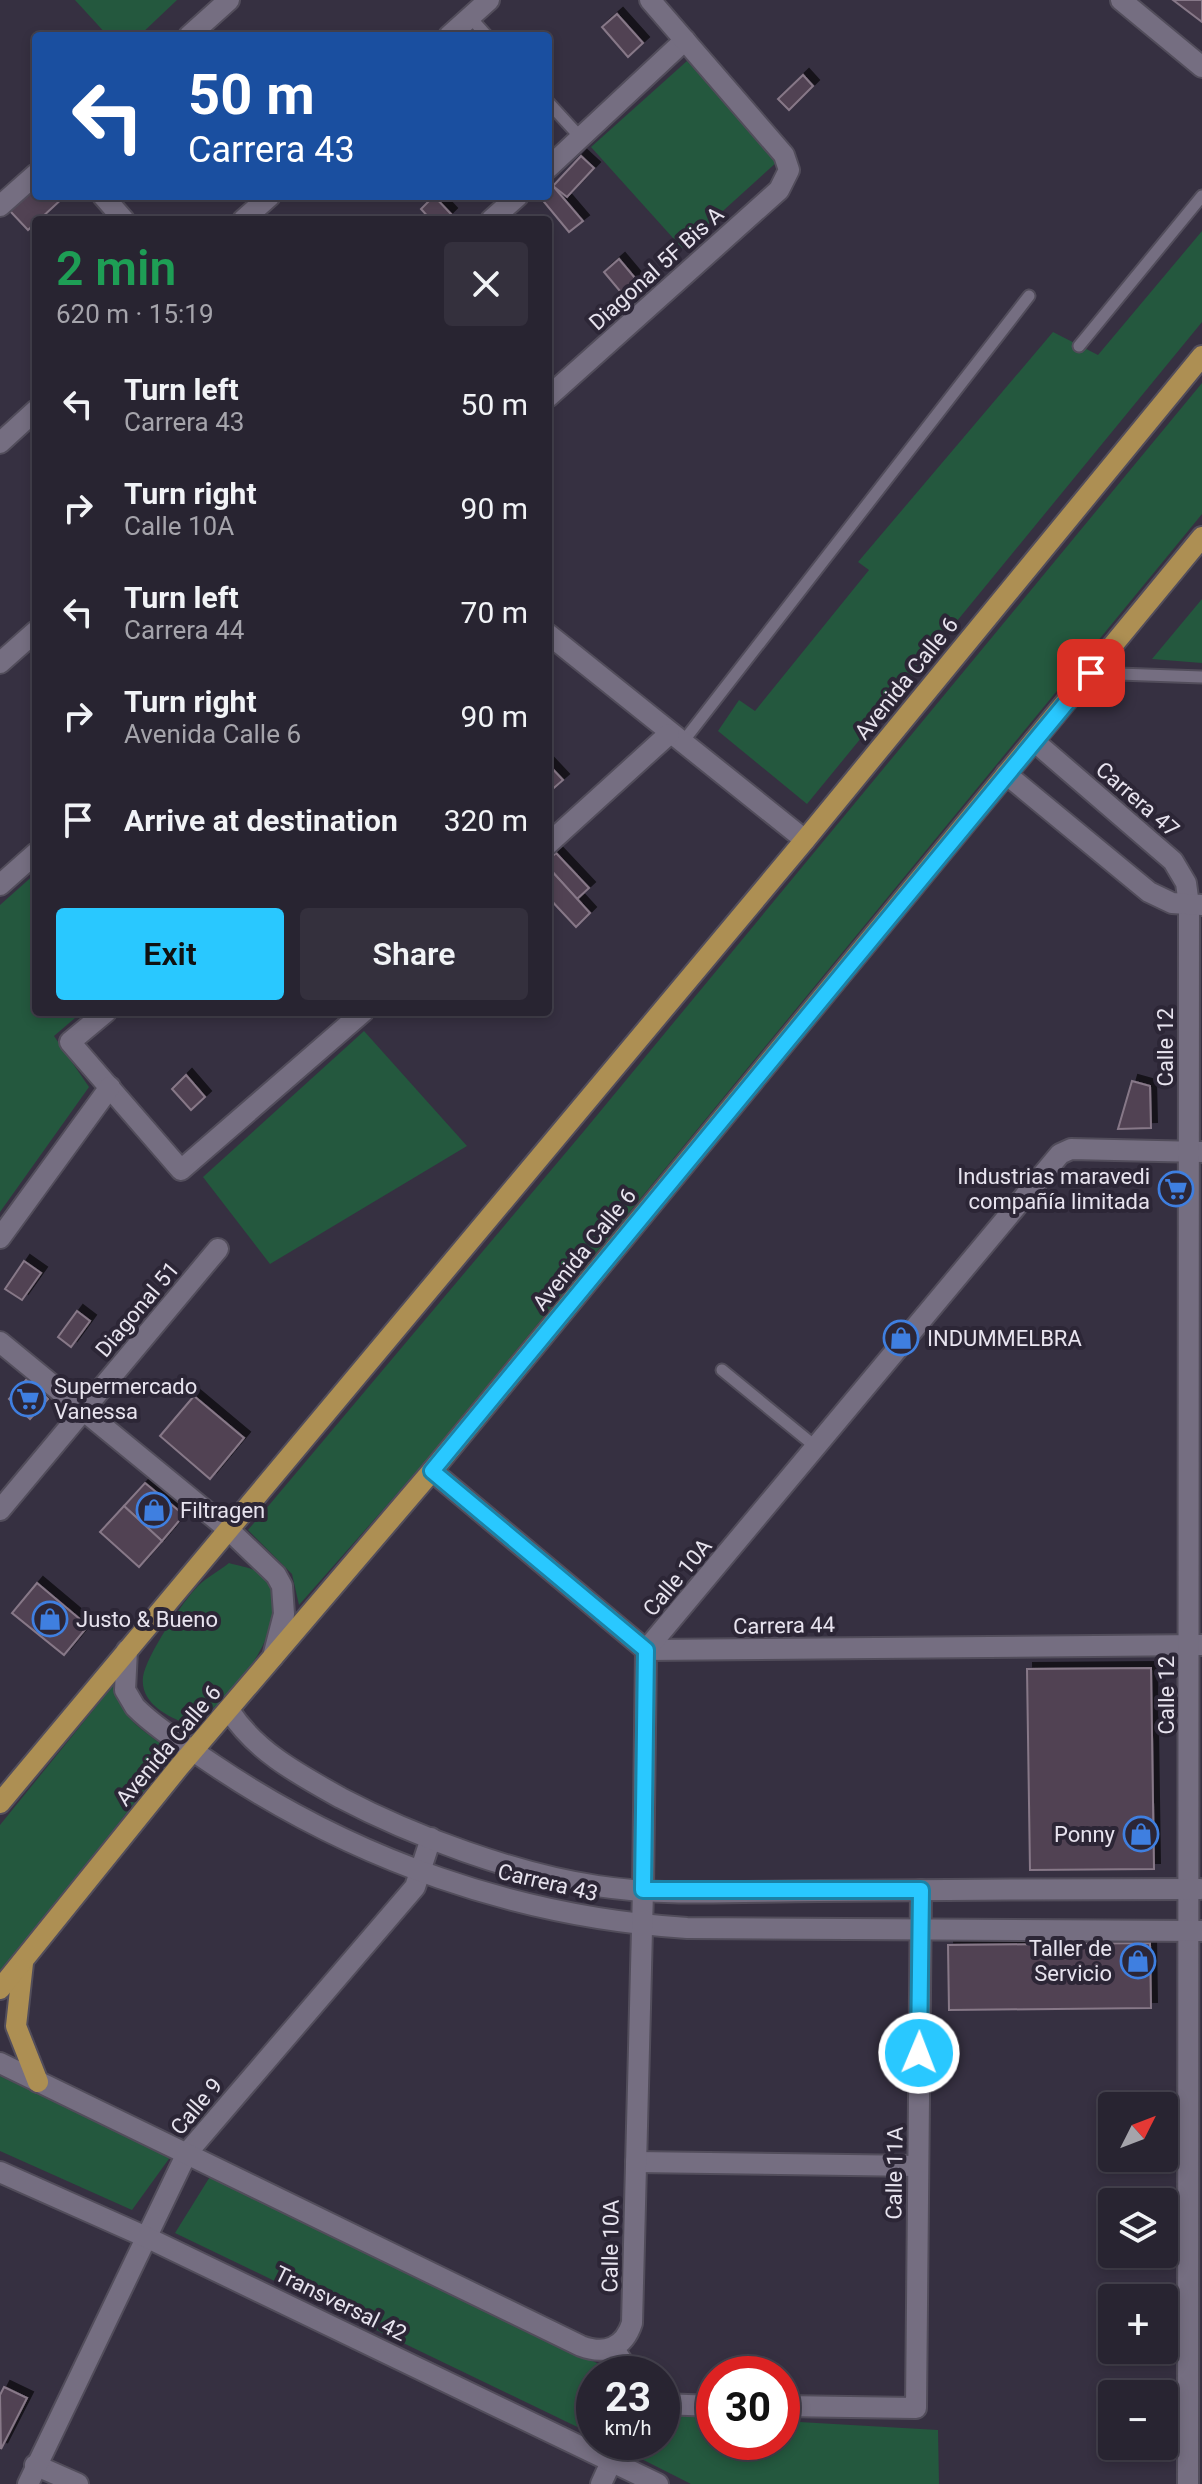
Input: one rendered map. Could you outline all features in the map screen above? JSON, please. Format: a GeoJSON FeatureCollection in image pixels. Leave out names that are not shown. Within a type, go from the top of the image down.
{"type":"FeatureCollection","features":[{"type":"Feature","properties":{"kind":"main road","name":"Avenida Calle 6"},"geometry":{"type":"LineString","coordinates":[[0,1803],[805,840],[1202,356]]}},
{"type":"Feature","properties":{"kind":"main road","name":"Avenida Calle 6"},"geometry":{"type":"LineString","coordinates":[[0,1989],[193,1751],[432,1471],[1202,537]]}},
{"type":"Feature","properties":{"kind":"main road"},"geometry":{"type":"LineString","coordinates":[[23,1960],[16,2026],[38,2082]]}},
{"type":"Feature","properties":{"kind":"street"},"geometry":{"type":"LineString","coordinates":[[193,32],[229,0]]}},
{"type":"Feature","properties":{"kind":"street"},"geometry":{"type":"LineString","coordinates":[[453,32],[489,0]]}},
{"type":"Feature","properties":{"kind":"street"},"geometry":{"type":"LineString","coordinates":[[552,164],[685,40],[650,0]]}},
{"type":"Feature","properties":{"kind":"street"},"geometry":{"type":"LineString","coordinates":[[1121,0],[1202,67]]}},
{"type":"Feature","properties":{"kind":"street","name":"Diagonal 5F Bis A"},"geometry":{"type":"LineString","coordinates":[[552,393],[779,190],[789,170],[784,155],[685,40]]}},
{"type":"Feature","properties":{"kind":"street"},"geometry":{"type":"LineString","coordinates":[[0,206],[32,178]]}},
{"type":"Feature","properties":{"kind":"street"},"geometry":{"type":"LineString","coordinates":[[106,200],[120,216]]}},
{"type":"Feature","properties":{"kind":"street"},"geometry":{"type":"LineString","coordinates":[[248,216],[266,200]]}},
{"type":"Feature","properties":{"kind":"street"},"geometry":{"type":"LineString","coordinates":[[496,216],[514,200]]}},
{"type":"Feature","properties":{"kind":"street"},"geometry":{"type":"LineString","coordinates":[[0,443],[32,414]]}},
{"type":"Feature","properties":{"kind":"street"},"geometry":{"type":"LineString","coordinates":[[0,663],[32,635]]}},
{"type":"Feature","properties":{"kind":"street"},"geometry":{"type":"LineString","coordinates":[[552,637],[805,840]]}},
{"type":"Feature","properties":{"kind":"street"},"geometry":{"type":"LineString","coordinates":[[552,841],[676,739]]}},
{"type":"Feature","properties":{"kind":"street","name":"Carrera 47"},"geometry":{"type":"LineString","coordinates":[[1034,741],[1173,861],[1195,905]]}},
{"type":"Feature","properties":{"kind":"street"},"geometry":{"type":"LineString","coordinates":[[1006,774],[1149,892],[1172,903],[1195,905]]}},
{"type":"Feature","properties":{"kind":"street"},"geometry":{"type":"LineString","coordinates":[[0,885],[32,857]]}},
{"type":"Feature","properties":{"kind":"street","name":"Calle 12"},"geometry":{"type":"LineString","coordinates":[[1188,2484],[1195,2410],[1195,905]]}},
{"type":"Feature","properties":{"kind":"street"},"geometry":{"type":"LineString","coordinates":[[101,1016],[70,1042],[181,1170],[358,1016]]}},
{"type":"Feature","properties":{"kind":"street"},"geometry":{"type":"LineString","coordinates":[[0,1238],[110,1087]]}},
{"type":"Feature","properties":{"kind":"street","name":"Calle 10A"},"geometry":{"type":"LineString","coordinates":[[613,2348],[629,2334],[632,2323],[646,1650],[1060,1154],[1071,1149],[1195,1152]]}},
{"type":"Feature","properties":{"kind":"street","name":"Diagonal 51"},"geometry":{"type":"LineString","coordinates":[[0,1510],[218,1249]]}},
{"type":"Feature","properties":{"kind":"street"},"geometry":{"type":"LineString","coordinates":[[0,1342],[264,1562],[282,1586],[284,1614],[273,1657]]}},
{"type":"Feature","properties":{"kind":"street"},"geometry":{"type":"LineString","coordinates":[[432,1471],[646,1650]]}},
{"type":"Feature","properties":{"kind":"street","name":"Carrera 44"},"geometry":{"type":"LineString","coordinates":[[646,1650],[1196,1645]]}},
{"type":"Feature","properties":{"kind":"street","name":"Carrera 43"},"geometry":{"type":"LineString","coordinates":[[127,1650],[124,1680],[130,1699],[144,1716],[193,1751],[317,1827],[420,1873],[523,1902],[642,1925],[1196,1931]]}},
{"type":"Feature","properties":{"kind":"street","name":"Carrera 43"},"geometry":{"type":"LineString","coordinates":[[229,1710],[246,1735],[271,1755],[348,1802],[431,1838],[568,1880],[643,1890],[1196,1889]]}},
{"type":"Feature","properties":{"kind":"street","name":"Calle 9"},"geometry":{"type":"LineString","coordinates":[[31,2475],[187,2153],[415,1887],[431,1838]]}},
{"type":"Feature","properties":{"kind":"street","name":"Calle 11A"},"geometry":{"type":"LineString","coordinates":[[800,2406],[916,2408],[921,1890]]}},
{"type":"Feature","properties":{"kind":"street"},"geometry":{"type":"LineString","coordinates":[[0,2063],[581,2346],[594,2351],[613,2348],[619,2356]]}},
{"type":"Feature","properties":{"kind":"street"},"geometry":{"type":"LineString","coordinates":[[636,2162],[918,2166]]}},
{"type":"Feature","properties":{"kind":"street","name":"Transversal 42"},"geometry":{"type":"LineString","coordinates":[[0,2172],[146,2237],[576,2443]]}},
{"type":"Feature","properties":{"kind":"street"},"geometry":{"type":"LineString","coordinates":[[601,2484],[612,2460]]}},
{"type":"Feature","properties":{"kind":"street","name":"Transversal 42"},"geometry":{"type":"LineString","coordinates":[[612,2460],[658,2484]]}},
{"type":"Feature","properties":{"kind":"street"},"geometry":{"type":"LineString","coordinates":[[31,2475],[78,2484]]}},
{"type":"Feature","properties":{"kind":"lane"},"geometry":{"type":"LineString","coordinates":[[470,17],[483,32]]}},
{"type":"Feature","properties":{"kind":"lane"},"geometry":{"type":"LineString","coordinates":[[552,106],[581,138]]}},
{"type":"Feature","properties":{"kind":"lane"},"geometry":{"type":"LineString","coordinates":[[1079,346],[1202,196]]}},
{"type":"Feature","properties":{"kind":"lane"},"geometry":{"type":"LineString","coordinates":[[676,739],[1029,296]]}},
{"type":"Feature","properties":{"kind":"lane"},"geometry":{"type":"LineString","coordinates":[[1091,673],[1202,677]]}},
{"type":"Feature","properties":{"kind":"lane"},"geometry":{"type":"LineString","coordinates":[[722,1370],[816,1447]]}},
{"type":"Feature","properties":{"kind":"green space"},"geometry":{"type":"Polygon","coordinates":[[[75,0],[177,0],[143,32],[104,32],[75,0]]]}},
{"type":"Feature","properties":{"kind":"green space"},"geometry":{"type":"Polygon","coordinates":[[[687,61],[778,161],[682,248],[591,147],[687,61]]]}},
{"type":"Feature","properties":{"kind":"green space"},"geometry":{"type":"Polygon","coordinates":[[[1202,231],[1202,322],[807,804],[718,731],[739,700],[755,711],[869,570],[858,562],[1053,332],[1098,355],[1202,231]]]}},
{"type":"Feature","properties":{"kind":"green space"},"geometry":{"type":"Polygon","coordinates":[[[1202,383],[1202,514],[418,1470],[299,1605],[292,1574],[248,1530],[584,1131],[1202,383]]]}},
{"type":"Feature","properties":{"kind":"green space"},"geometry":{"type":"Polygon","coordinates":[[[1202,599],[1202,663],[1152,659],[1202,599]]]}},
{"type":"Feature","properties":{"kind":"green space"},"geometry":{"type":"Polygon","coordinates":[[[32,877],[32,1016],[77,1016],[54,1036],[89,1087],[0,1212],[0,905],[32,877]]]}},
{"type":"Feature","properties":{"kind":"green space"},"geometry":{"type":"Polygon","coordinates":[[[364,1031],[467,1146],[270,1264],[203,1177],[364,1031]]]}},
{"type":"Feature","properties":{"kind":"green space"},"geometry":{"type":"Polygon","coordinates":[[[229,1563],[265,1577],[274,1599],[272,1620],[253,1663],[237,1684],[203,1716],[187,1724],[163,1712],[150,1701],[143,1686],[143,1677],[158,1643],[191,1593],[229,1563]]]}},
{"type":"Feature","properties":{"kind":"green space"},"geometry":{"type":"Polygon","coordinates":[[[116,1682],[117,1695],[127,1715],[174,1753],[0,1973],[0,1825],[116,1682]]]}},
{"type":"Feature","properties":{"kind":"green space"},"geometry":{"type":"Polygon","coordinates":[[[0,2076],[171,2156],[132,2210],[0,2151],[0,2076]]]}},
{"type":"Feature","properties":{"kind":"green space"},"geometry":{"type":"Polygon","coordinates":[[[211,2175],[582,2356],[576,2356],[576,2426],[175,2233],[211,2175]]]}},
{"type":"Feature","properties":{"kind":"green space"},"geometry":{"type":"Polygon","coordinates":[[[680,2415],[696,2416],[696,2460],[800,2460],[800,2422],[938,2430],[939,2484],[691,2484],[644,2460],[680,2460],[680,2415]]]}},
{"type":"Feature","properties":{"kind":"building"},"geometry":{"type":"Polygon","coordinates":[[[1173,0],[1202,0],[1202,22],[1173,0]]]}},
{"type":"Feature","properties":{"kind":"building"},"geometry":{"type":"Polygon","coordinates":[[[617,14],[643,43],[628,57],[602,27],[617,14]]]}},
{"type":"Feature","properties":{"kind":"building"},"geometry":{"type":"Polygon","coordinates":[[[803,75],[813,86],[789,110],[778,99],[803,75]]]}},
{"type":"Feature","properties":{"kind":"building"},"geometry":{"type":"Polygon","coordinates":[[[581,156],[594,168],[567,197],[553,186],[581,156]]]}},
{"type":"Feature","properties":{"kind":"building"},"geometry":{"type":"Polygon","coordinates":[[[552,188],[583,221],[569,232],[542,200],[552,200],[552,188]]]}},
{"type":"Feature","properties":{"kind":"building"},"geometry":{"type":"Polygon","coordinates":[[[32,191],[32,200],[61,200],[43,216],[32,216],[32,226],[28,230],[10,211],[32,191]]]}},
{"type":"Feature","properties":{"kind":"building"},"geometry":{"type":"Polygon","coordinates":[[[430,200],[438,200],[451,214],[427,216],[421,209],[430,200]]]}},
{"type":"Feature","properties":{"kind":"building"},"geometry":{"type":"Polygon","coordinates":[[[619,259],[640,284],[625,297],[604,272],[619,259]]]}},
{"type":"Feature","properties":{"kind":"building"},"geometry":{"type":"Polygon","coordinates":[[[552,768],[563,780],[552,790],[552,768]]]}},
{"type":"Feature","properties":{"kind":"building"},"geometry":{"type":"Polygon","coordinates":[[[556,853],[589,888],[577,899],[552,871],[552,856],[556,853]]]}},
{"type":"Feature","properties":{"kind":"building"},"geometry":{"type":"Polygon","coordinates":[[[552,871],[590,913],[576,927],[552,901],[552,871]]]}},
{"type":"Feature","properties":{"kind":"building"},"geometry":{"type":"Polygon","coordinates":[[[186,1075],[205,1097],[191,1110],[172,1089],[186,1075]]]}},
{"type":"Feature","properties":{"kind":"building"},"geometry":{"type":"Polygon","coordinates":[[[1132,1081],[1150,1086],[1151,1128],[1118,1129],[1132,1081]]]}},
{"type":"Feature","properties":{"kind":"building"},"geometry":{"type":"Polygon","coordinates":[[[24,1261],[41,1273],[22,1300],[5,1289],[24,1261]]]}},
{"type":"Feature","properties":{"kind":"building"},"geometry":{"type":"Polygon","coordinates":[[[77,1311],[90,1321],[71,1347],[58,1337],[77,1311]]]}},
{"type":"Feature","properties":{"kind":"building","name":"Supermercado Vanessa"},"geometry":{"type":"Polygon","coordinates":[[[27,1379],[48,1399],[30,1419],[9,1399],[27,1379]]]}},
{"type":"Feature","properties":{"kind":"building"},"geometry":{"type":"Polygon","coordinates":[[[194,1396],[244,1438],[210,1479],[160,1436],[194,1396]]]}},
{"type":"Feature","properties":{"kind":"building","name":"Filtragen"},"geometry":{"type":"Polygon","coordinates":[[[145,1483],[184,1515],[162,1541],[124,1506],[145,1483]]]}},
{"type":"Feature","properties":{"kind":"building"},"geometry":{"type":"Polygon","coordinates":[[[124,1506],[162,1541],[139,1567],[100,1532],[124,1506]]]}},
{"type":"Feature","properties":{"kind":"building","name":"Justo & Bueno"},"geometry":{"type":"Polygon","coordinates":[[[37,1583],[88,1626],[64,1655],[12,1613],[37,1583]]]}},
{"type":"Feature","properties":{"kind":"building"},"geometry":{"type":"Polygon","coordinates":[[[1151,1668],[1154,1869],[1030,1870],[1027,1669],[1151,1668]]]}},
{"type":"Feature","properties":{"kind":"building"},"geometry":{"type":"Polygon","coordinates":[[[1150,1943],[1151,2008],[949,2010],[948,1945],[1150,1943]]]}},
{"type":"Feature","properties":{"kind":"building"},"geometry":{"type":"Polygon","coordinates":[[[4,2387],[27,2398],[1,2449],[0,2395],[4,2387]]]}},
{"type":"Feature","properties":{"kind":"place","name":"Industrias maravedi compañía limitada"},"geometry":{"type":"Point","coordinates":[1176,1189]}},
{"type":"Feature","properties":{"kind":"place","name":"INDUMMELBRA"},"geometry":{"type":"Point","coordinates":[901,1338]}},
{"type":"Feature","properties":{"kind":"place","name":"Supermercado Vanessa"},"geometry":{"type":"Point","coordinates":[28,1399]}},
{"type":"Feature","properties":{"kind":"place","name":"Filtragen"},"geometry":{"type":"Point","coordinates":[154,1510]}},
{"type":"Feature","properties":{"kind":"place","name":"Justo & Bueno"},"geometry":{"type":"Point","coordinates":[50,1619]}},
{"type":"Feature","properties":{"kind":"place","name":"Ponny"},"geometry":{"type":"Point","coordinates":[1141,1834]}},
{"type":"Feature","properties":{"kind":"place","name":"Taller de Servicio"},"geometry":{"type":"Point","coordinates":[1138,1961]}},
{"type":"Feature","properties":{"kind":"route"},"geometry":{"type":"LineString","coordinates":[[919,2053],[921,1890],[643,1890],[646,1650],[432,1471],[1091,673]]}}]}
